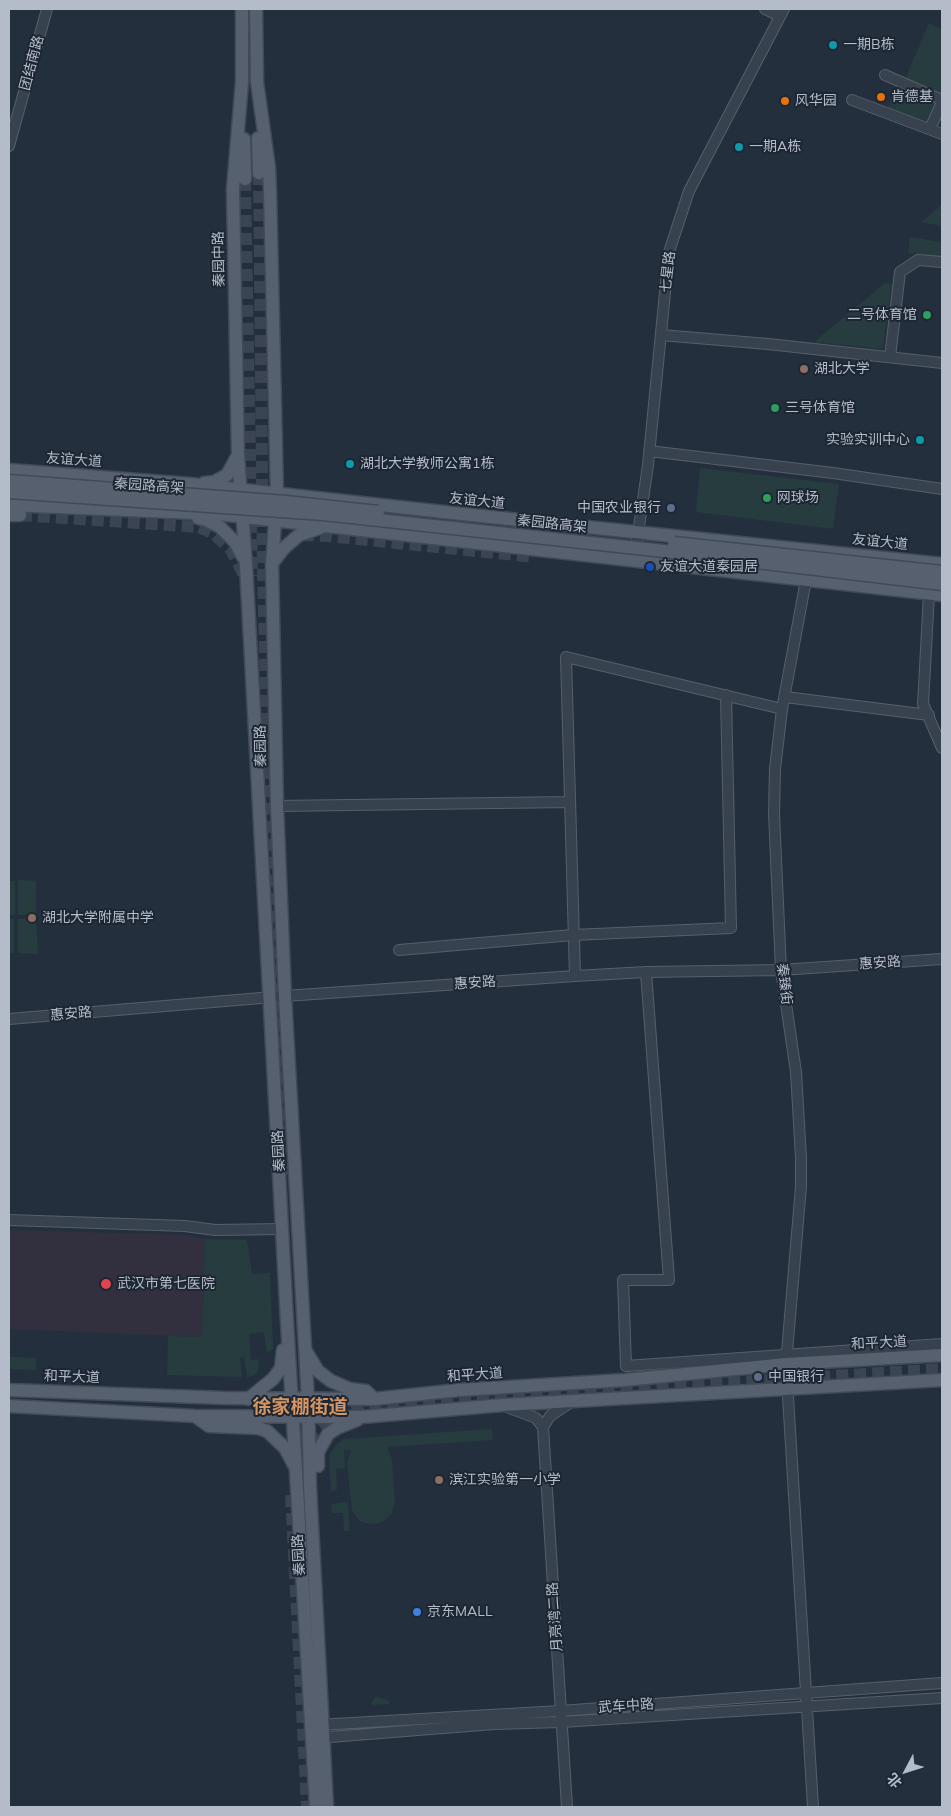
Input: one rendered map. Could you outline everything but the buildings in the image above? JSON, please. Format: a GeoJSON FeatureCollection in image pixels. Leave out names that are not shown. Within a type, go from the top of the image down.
{"type":"FeatureCollection","features":[{"type":"Feature","properties":{"kind":"main road","name":"秦园中路"},"geometry":{"type":"LineString","coordinates":[[242,9],[242,82],[233,189],[238,455],[242,513]]}},
{"type":"Feature","properties":{"kind":"main road"},"geometry":{"type":"LineString","coordinates":[[256,9],[259,174]]}},
{"type":"Feature","properties":{"kind":"main road"},"geometry":{"type":"LineString","coordinates":[[242,82],[244,179]]}},
{"type":"Feature","properties":{"kind":"main road"},"geometry":{"type":"LineString","coordinates":[[257,82],[269,168],[277,493]]}},
{"type":"Feature","properties":{"kind":"main road"},"geometry":{"type":"LineString","coordinates":[[190,484],[214,482],[227,475],[238,455]]}},
{"type":"Feature","properties":{"kind":"main road"},"geometry":{"type":"LineString","coordinates":[[275,464],[280,478],[292,490],[321,499]]}},
{"type":"Feature","properties":{"kind":"main road","name":"友谊大道"},"geometry":{"type":"LineString","coordinates":[[9,470],[190,484],[942,564]]}},
{"type":"Feature","properties":{"kind":"main road","name":"秦园路高架"},"geometry":{"type":"LineString","coordinates":[[9,481],[286,502],[942,572]]}},
{"type":"Feature","properties":{"kind":"main road","name":"秦园路高架"},"geometry":{"type":"LineString","coordinates":[[9,492],[323,514],[655,550],[942,584]]}},
{"type":"Feature","properties":{"kind":"main road","name":"秦园路"},"geometry":{"type":"LineString","coordinates":[[277,493],[272,565],[277,806],[308,1400],[312,1526],[316,1807]]}},
{"type":"Feature","properties":{"kind":"main road"},"geometry":{"type":"LineString","coordinates":[[9,505],[242,513],[276,521],[942,595]]}},
{"type":"Feature","properties":{"kind":"main road"},"geometry":{"type":"LineString","coordinates":[[138,510],[206,520],[220,527],[235,542],[246,565]]}},
{"type":"Feature","properties":{"kind":"main road","name":"秦园路"},"geometry":{"type":"LineString","coordinates":[[242,513],[296,1467],[316,1731],[327,1807]]}},
{"type":"Feature","properties":{"kind":"main road"},"geometry":{"type":"LineString","coordinates":[[272,565],[284,548],[299,535],[318,528],[338,528]]}},
{"type":"Feature","properties":{"kind":"main road"},"geometry":{"type":"LineString","coordinates":[[535,557],[576,554]]}},
{"type":"Feature","properties":{"kind":"main road"},"geometry":{"type":"LineString","coordinates":[[248,1399],[273,1379],[281,1368],[283,1357],[282,1328],[287,1321]]}},
{"type":"Feature","properties":{"kind":"main road"},"geometry":{"type":"LineString","coordinates":[[305,1349],[318,1370],[331,1381],[350,1389],[366,1391],[374,1399]]}},
{"type":"Feature","properties":{"kind":"main road","name":"和平大道"},"geometry":{"type":"LineString","coordinates":[[9,1390],[248,1399],[374,1399],[459,1390],[626,1380],[786,1359],[942,1355]]}},
{"type":"Feature","properties":{"kind":"main road"},"geometry":{"type":"LineString","coordinates":[[9,1406],[195,1416],[362,1417],[503,1405],[942,1380]]}},
{"type":"Feature","properties":{"kind":"main road"},"geometry":{"type":"LineString","coordinates":[[195,1416],[209,1426],[258,1428],[267,1431],[285,1448],[296,1467]]}},
{"type":"Feature","properties":{"kind":"main road"},"geometry":{"type":"LineString","coordinates":[[312,1526],[320,1516],[317,1457],[319,1447],[328,1434],[362,1417]]}},
{"type":"Feature","properties":{"kind":"street","name":"团结南路"},"geometry":{"type":"LineString","coordinates":[[9,146],[46,9]]}},
{"type":"Feature","properties":{"kind":"street"},"geometry":{"type":"LineString","coordinates":[[764,9],[782,12]]}},
{"type":"Feature","properties":{"kind":"street","name":"七星路"},"geometry":{"type":"LineString","coordinates":[[634,560],[650,451],[669,252],[689,191],[782,12]]}},
{"type":"Feature","properties":{"kind":"street"},"geometry":{"type":"LineString","coordinates":[[885,76],[942,101],[930,129]]}},
{"type":"Feature","properties":{"kind":"street"},"geometry":{"type":"LineString","coordinates":[[852,100],[942,134]]}},
{"type":"Feature","properties":{"kind":"street"},"geometry":{"type":"LineString","coordinates":[[890,357],[900,272],[918,260],[942,262]]}},
{"type":"Feature","properties":{"kind":"street"},"geometry":{"type":"LineString","coordinates":[[661,335],[768,344],[942,363]]}},
{"type":"Feature","properties":{"kind":"street"},"geometry":{"type":"LineString","coordinates":[[650,451],[833,473],[942,489]]}},
{"type":"Feature","properties":{"kind":"street","name":"秦臻街"},"geometry":{"type":"LineString","coordinates":[[806,580],[782,709],[775,769],[774,805],[781,970],[796,1072],[801,1165],[801,1186],[786,1359],[813,1807]]}},
{"type":"Feature","properties":{"kind":"street"},"geometry":{"type":"LineString","coordinates":[[929,594],[923,704],[942,748]]}},
{"type":"Feature","properties":{"kind":"street"},"geometry":{"type":"LineString","coordinates":[[574,976],[566,657],[782,709]]}},
{"type":"Feature","properties":{"kind":"street"},"geometry":{"type":"LineString","coordinates":[[399,950],[574,935],[731,928],[726,696]]}},
{"type":"Feature","properties":{"kind":"street"},"geometry":{"type":"LineString","coordinates":[[785,697],[929,715]]}},
{"type":"Feature","properties":{"kind":"street"},"geometry":{"type":"LineString","coordinates":[[277,806],[570,802]]}},
{"type":"Feature","properties":{"kind":"street","name":"惠安路"},"geometry":{"type":"LineString","coordinates":[[9,1019],[286,996],[574,976],[646,972],[781,970],[942,959]]}},
{"type":"Feature","properties":{"kind":"street"},"geometry":{"type":"LineString","coordinates":[[646,972],[669,1280],[623,1280],[626,1366],[786,1359],[942,1344]]}},
{"type":"Feature","properties":{"kind":"street"},"geometry":{"type":"LineString","coordinates":[[9,1220],[185,1226],[215,1230],[282,1230]]}},
{"type":"Feature","properties":{"kind":"street"},"geometry":{"type":"LineString","coordinates":[[503,1405],[536,1418],[543,1427],[550,1416],[572,1401]]}},
{"type":"Feature","properties":{"kind":"street","name":"月亮湾二路"},"geometry":{"type":"LineString","coordinates":[[543,1427],[567,1807]]}},
{"type":"Feature","properties":{"kind":"street","name":"武车中路"},"geometry":{"type":"LineString","coordinates":[[316,1731],[942,1683]]}},
{"type":"Feature","properties":{"kind":"street","name":"武车中路"},"geometry":{"type":"LineString","coordinates":[[316,1731],[561,1722],[942,1698]]}},
{"type":"Feature","properties":{"kind":"shaded area","name":"武汉市第七医院"},"geometry":{"type":"Polygon","coordinates":[[[9,1230],[187,1235],[205,1239],[202,1337],[9,1329],[9,1230]]]}},
{"type":"Feature","properties":{"kind":"green space"},"geometry":{"type":"Polygon","coordinates":[[[929,23],[942,29],[941,94],[905,79],[929,23]]]}},
{"type":"Feature","properties":{"kind":"green space"},"geometry":{"type":"Polygon","coordinates":[[[896,87],[937,104],[929,125],[888,108],[896,87]]]}},
{"type":"Feature","properties":{"kind":"green space"},"geometry":{"type":"Polygon","coordinates":[[[942,205],[942,226],[921,222],[942,205]]]}},
{"type":"Feature","properties":{"kind":"green space"},"geometry":{"type":"Polygon","coordinates":[[[910,237],[942,242],[941,257],[908,253],[910,237]]]}},
{"type":"Feature","properties":{"kind":"green space"},"geometry":{"type":"Polygon","coordinates":[[[885,283],[892,285],[883,349],[814,342],[885,283]]]}},
{"type":"Feature","properties":{"kind":"green space","name":"网球场"},"geometry":{"type":"Polygon","coordinates":[[[700,468],[839,484],[833,529],[696,512],[700,468]]]}},
{"type":"Feature","properties":{"kind":"green space"},"geometry":{"type":"Polygon","coordinates":[[[18,880],[36,881],[36,915],[18,915],[18,880]]]}},
{"type":"Feature","properties":{"kind":"green space"},"geometry":{"type":"Polygon","coordinates":[[[9,881],[15,881],[15,915],[9,915],[9,881]]]}},
{"type":"Feature","properties":{"kind":"green space"},"geometry":{"type":"Polygon","coordinates":[[[36,918],[38,954],[18,953],[18,919],[36,918]]]}},
{"type":"Feature","properties":{"kind":"green space"},"geometry":{"type":"Polygon","coordinates":[[[9,919],[14,919],[14,953],[9,953],[9,919]]]}},
{"type":"Feature","properties":{"kind":"green space"},"geometry":{"type":"Polygon","coordinates":[[[205,1239],[247,1240],[252,1274],[270,1273],[273,1349],[267,1353],[264,1332],[249,1334],[251,1360],[259,1359],[258,1372],[253,1376],[247,1377],[244,1357],[240,1358],[242,1377],[167,1375],[168,1336],[202,1337],[205,1239]]]}},
{"type":"Feature","properties":{"kind":"green space"},"geometry":{"type":"Polygon","coordinates":[[[9,1357],[36,1358],[36,1370],[9,1369],[9,1357]]]}},
{"type":"Feature","properties":{"kind":"green space"},"geometry":{"type":"Polygon","coordinates":[[[492,1429],[493,1440],[387,1447],[392,1460],[395,1501],[392,1513],[383,1522],[365,1523],[359,1520],[352,1510],[347,1463],[351,1450],[344,1450],[345,1468],[336,1469],[337,1490],[331,1491],[330,1454],[343,1439],[492,1429]]]}},
{"type":"Feature","properties":{"kind":"green space"},"geometry":{"type":"Polygon","coordinates":[[[348,1502],[350,1531],[344,1531],[343,1513],[332,1513],[331,1504],[348,1502]]]}},
{"type":"Feature","properties":{"kind":"green space"},"geometry":{"type":"Polygon","coordinates":[[[376,1696],[389,1701],[389,1704],[372,1705],[371,1703],[376,1696]]]}},
{"type":"Feature","properties":{"kind":"tunnel"},"geometry":{"type":"LineString","coordinates":[[259,173],[263,573],[267,737],[285,1178]]}},
{"type":"Feature","properties":{"kind":"tunnel"},"geometry":{"type":"LineString","coordinates":[[245,179],[252,576]]}},
{"type":"Feature","properties":{"kind":"tunnel"},"geometry":{"type":"LineString","coordinates":[[20,515],[199,527],[214,534],[231,550],[246,579]]}},
{"type":"Feature","properties":{"kind":"tunnel"},"geometry":{"type":"LineString","coordinates":[[302,535],[535,557]]}},
{"type":"Feature","properties":{"kind":"tunnel"},"geometry":{"type":"LineString","coordinates":[[300,1476],[305,1449],[314,1434],[341,1414],[366,1406],[942,1369]]}},
{"type":"Feature","properties":{"kind":"tunnel"},"geometry":{"type":"LineString","coordinates":[[291,1495],[307,1807]]}},
{"type":"Feature","properties":{"kind":"place","name":"一期B栋"},"geometry":{"type":"Point","coordinates":[833,45]}},
{"type":"Feature","properties":{"kind":"place","name":"肯德基"},"geometry":{"type":"Point","coordinates":[881,97]}},
{"type":"Feature","properties":{"kind":"place","name":"风华园"},"geometry":{"type":"Point","coordinates":[785,101]}},
{"type":"Feature","properties":{"kind":"place","name":"一期A栋"},"geometry":{"type":"Point","coordinates":[739,147]}},
{"type":"Feature","properties":{"kind":"place","name":"二号体育馆"},"geometry":{"type":"Point","coordinates":[927,315]}},
{"type":"Feature","properties":{"kind":"place","name":"湖北大学"},"geometry":{"type":"Point","coordinates":[804,369]}},
{"type":"Feature","properties":{"kind":"place","name":"三号体育馆"},"geometry":{"type":"Point","coordinates":[775,408]}},
{"type":"Feature","properties":{"kind":"place","name":"实验实训中心"},"geometry":{"type":"Point","coordinates":[920,440]}},
{"type":"Feature","properties":{"kind":"place","name":"湖北大学教师公寓1栋"},"geometry":{"type":"Point","coordinates":[350,464]}},
{"type":"Feature","properties":{"kind":"place","name":"网球场"},"geometry":{"type":"Point","coordinates":[767,498]}},
{"type":"Feature","properties":{"kind":"place","name":"中国农业银行"},"geometry":{"type":"Point","coordinates":[671,508]}},
{"type":"Feature","properties":{"kind":"place","name":"友谊大道秦园居"},"geometry":{"type":"Point","coordinates":[650,567]}},
{"type":"Feature","properties":{"kind":"place","name":"湖北大学附属中学"},"geometry":{"type":"Point","coordinates":[32,918]}},
{"type":"Feature","properties":{"kind":"place","name":"武汉市第七医院"},"geometry":{"type":"Point","coordinates":[106,1284]}},
{"type":"Feature","properties":{"kind":"place","name":"中国银行"},"geometry":{"type":"Point","coordinates":[758,1377]}},
{"type":"Feature","properties":{"kind":"place","name":"滨江实验第一小学"},"geometry":{"type":"Point","coordinates":[439,1480]}},
{"type":"Feature","properties":{"kind":"place","name":"京东MALL"},"geometry":{"type":"Point","coordinates":[417,1612]}},
{"type":"Feature","properties":{"kind":"district","name":"徐家棚街道"},"geometry":{"type":"Point","coordinates":[300,1407]}}]}
